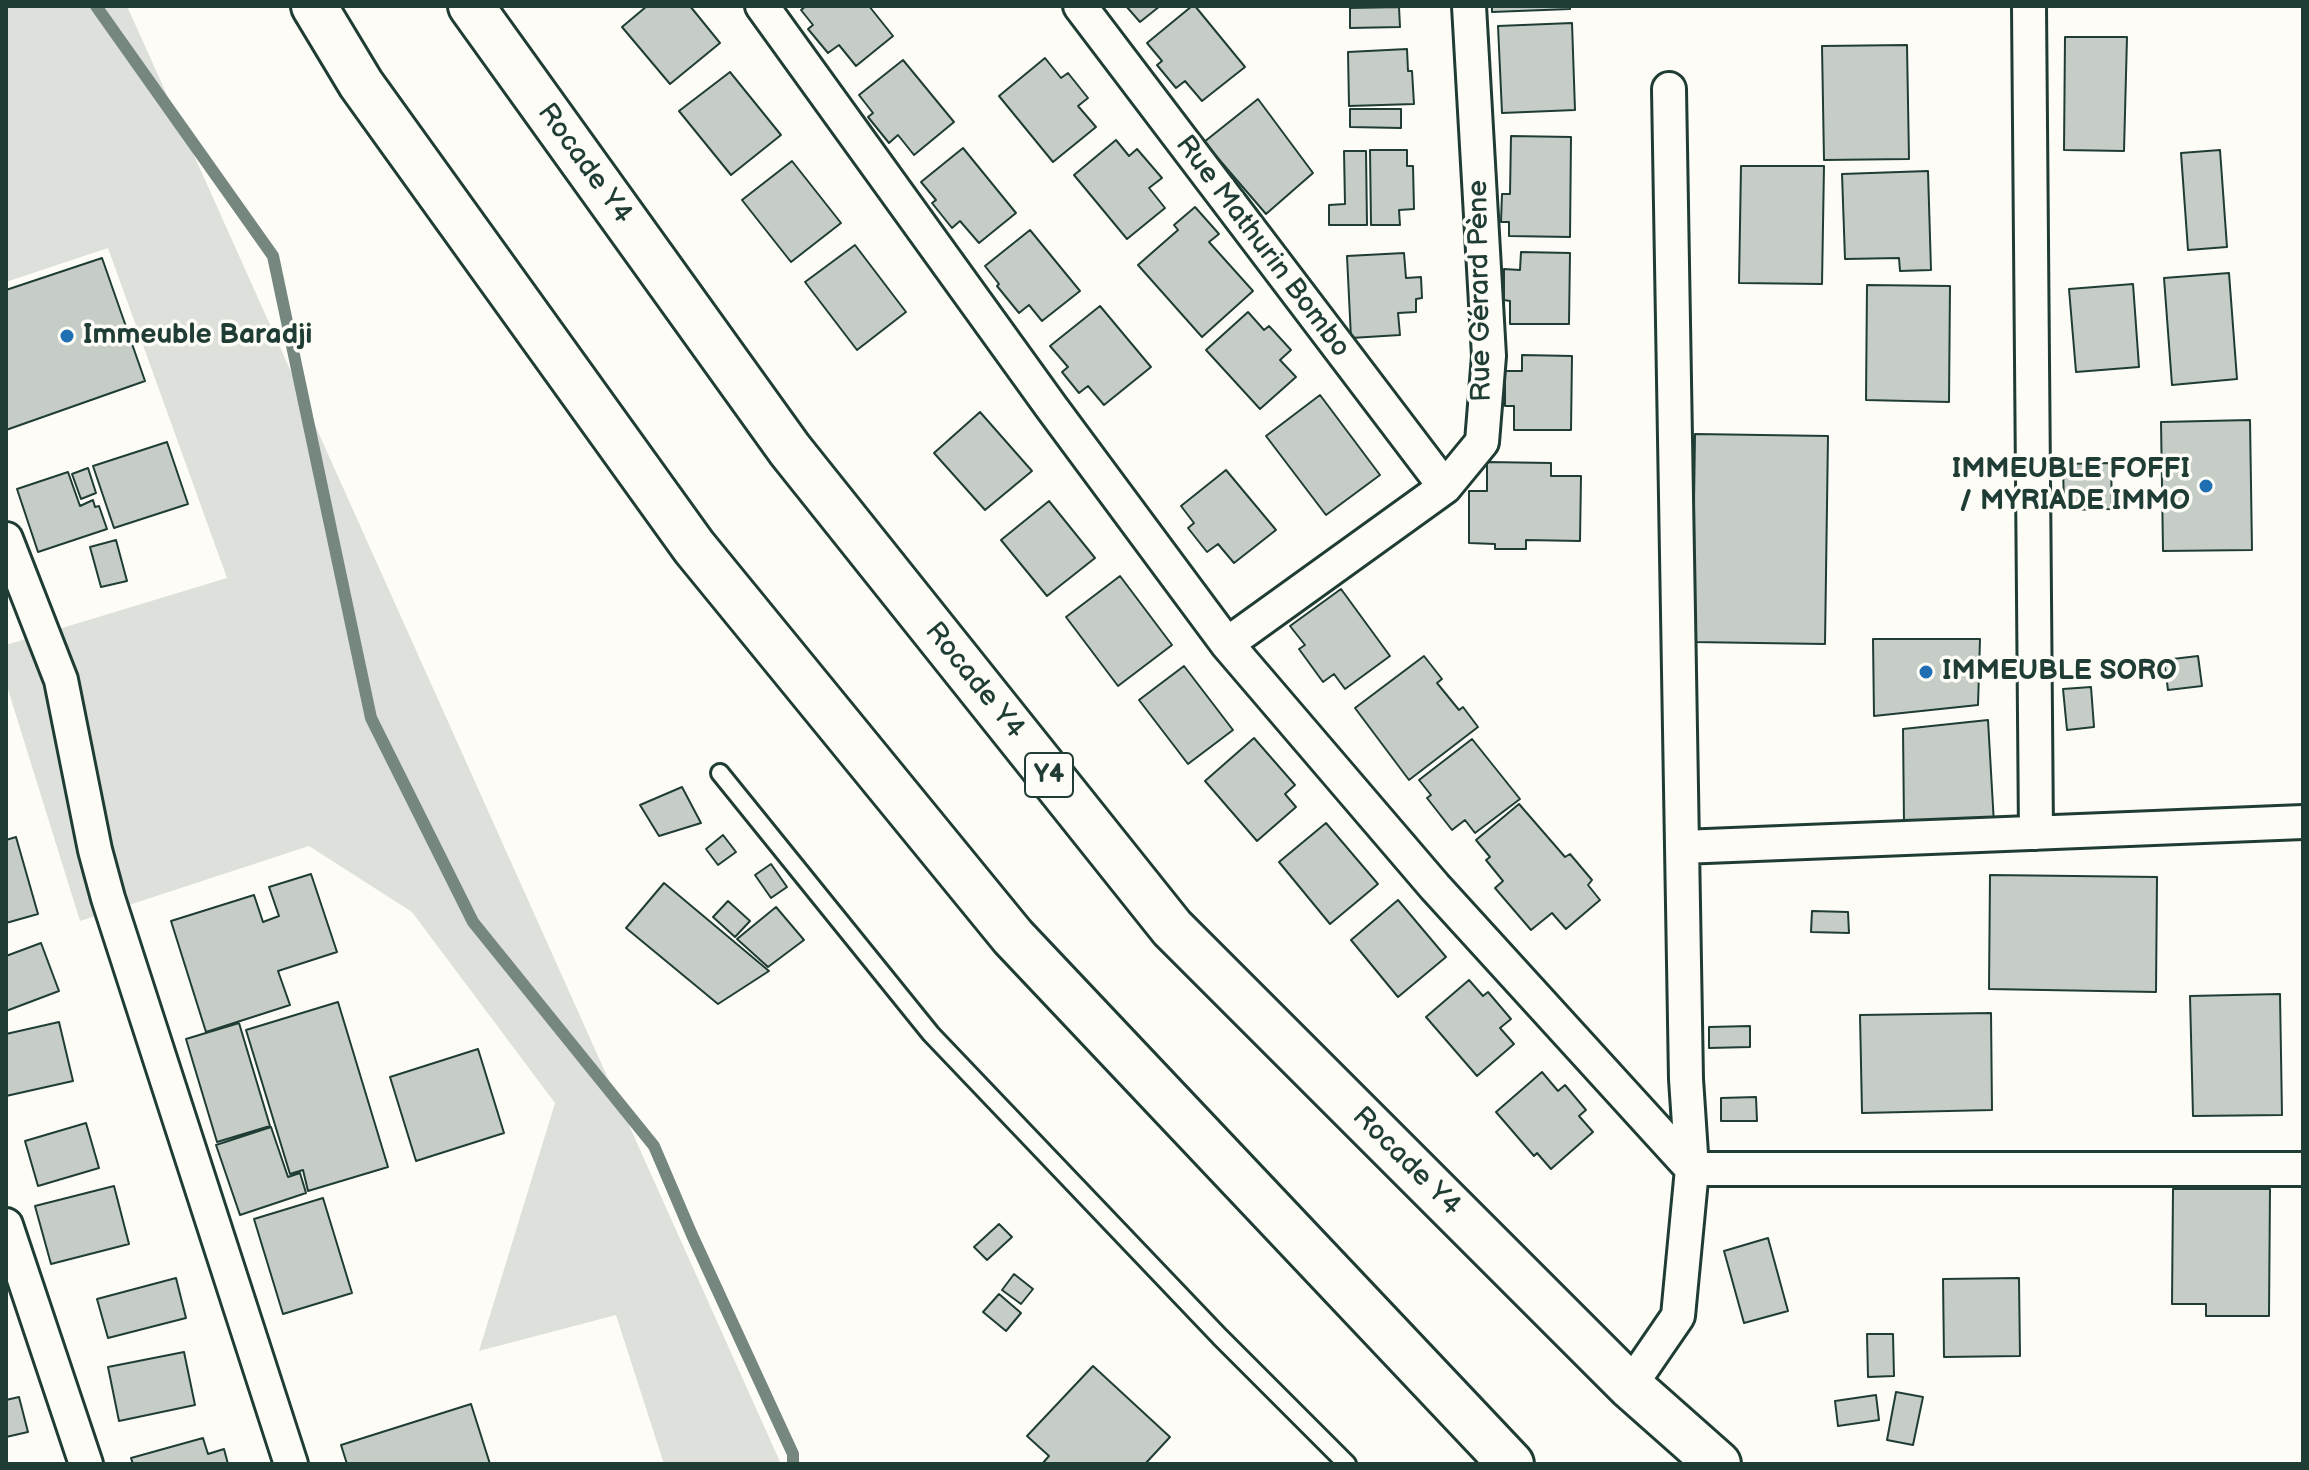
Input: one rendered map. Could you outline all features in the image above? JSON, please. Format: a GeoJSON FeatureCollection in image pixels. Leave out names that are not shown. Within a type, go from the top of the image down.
{"type":"FeatureCollection","features":[{"type":"Feature","properties":{"kind":"highway"},"geometry":{"type":"LineString","coordinates":[[314,6],[361,84],[694,547],[1013,937],[1511,1464]]}},
{"type":"Feature","properties":{"kind":"highway","name":"Rocade Y4"},"geometry":{"type":"LineString","coordinates":[[471,6],[790,450],[1172,928],[1630,1386],[1718,1464]]}},
{"type":"Feature","properties":{"kind":"street"},"geometry":{"type":"LineString","coordinates":[[762,6],[1052,408],[1227,644],[1435,887],[1692,1169],[2303,1169]]}},
{"type":"Feature","properties":{"kind":"street","name":"Rue Mathurin Bombo"},"geometry":{"type":"LineString","coordinates":[[1080,6],[1445,487]]}},
{"type":"Feature","properties":{"kind":"street","name":"Rue Gérard Pène"},"geometry":{"type":"LineString","coordinates":[[1227,644],[1445,487],[1482,442],[1489,356],[1469,6]]}},
{"type":"Feature","properties":{"kind":"street"},"geometry":{"type":"LineString","coordinates":[[2029,6],[2036,833]]}},
{"type":"Feature","properties":{"kind":"street"},"geometry":{"type":"LineString","coordinates":[[1630,1386],[1678,1316],[1692,1169],[1686,1079],[1669,89]]}},
{"type":"Feature","properties":{"kind":"street"},"geometry":{"type":"LineString","coordinates":[[6,539],[61,680],[95,850],[108,898],[291,1464]]}},
{"type":"Feature","properties":{"kind":"street"},"geometry":{"type":"LineString","coordinates":[[1682,847],[2303,822]]}},
{"type":"Feature","properties":{"kind":"street"},"geometry":{"type":"LineString","coordinates":[[6,1225],[86,1464]]}},
{"type":"Feature","properties":{"kind":"lane"},"geometry":{"type":"LineString","coordinates":[[720,773],[931,1034],[1220,1337],[1347,1464]]}},
{"type":"Feature","properties":{"kind":"shaded area"},"geometry":{"type":"Polygon","coordinates":[[[6,6],[127,6],[781,1464],[664,1464],[616,1315],[479,1351],[555,1103],[412,912],[309,846],[80,921],[6,683],[6,645],[227,578],[108,248],[6,282],[6,6]]]}},
{"type":"Feature","properties":{"kind":"building"},"geometry":{"type":"Polygon","coordinates":[[[647,6],[690,6],[720,43],[670,84],[622,27],[647,6]]]}},
{"type":"Feature","properties":{"kind":"building"},"geometry":{"type":"Polygon","coordinates":[[[806,6],[869,6],[893,36],[856,66],[839,45],[828,53],[808,29],[813,25],[801,10],[806,6]]]}},
{"type":"Feature","properties":{"kind":"building"},"geometry":{"type":"Polygon","coordinates":[[[1126,6],[1160,6],[1140,22],[1126,6]]]}},
{"type":"Feature","properties":{"kind":"building"},"geometry":{"type":"Polygon","coordinates":[[[1192,6],[1245,67],[1202,101],[1185,81],[1176,88],[1157,65],[1162,61],[1147,43],[1192,6]]]}},
{"type":"Feature","properties":{"kind":"building"},"geometry":{"type":"Polygon","coordinates":[[[1492,6],[1570,6],[1570,9],[1492,12],[1492,6]]]}},
{"type":"Feature","properties":{"kind":"building"},"geometry":{"type":"Polygon","coordinates":[[[1399,7],[1400,27],[1350,28],[1350,8],[1399,7]]]}},
{"type":"Feature","properties":{"kind":"building"},"geometry":{"type":"Polygon","coordinates":[[[1572,23],[1575,110],[1502,113],[1498,26],[1572,23]]]}},
{"type":"Feature","properties":{"kind":"building"},"geometry":{"type":"Polygon","coordinates":[[[2065,37],[2127,37],[2124,151],[2064,150],[2065,37]]]}},
{"type":"Feature","properties":{"kind":"building"},"geometry":{"type":"Polygon","coordinates":[[[1907,45],[1909,159],[1824,160],[1822,46],[1907,45]]]}},
{"type":"Feature","properties":{"kind":"building"},"geometry":{"type":"Polygon","coordinates":[[[1407,49],[1414,104],[1349,106],[1348,52],[1407,49]]]}},
{"type":"Feature","properties":{"kind":"building"},"geometry":{"type":"Polygon","coordinates":[[[1045,58],[1061,78],[1068,73],[1088,98],[1078,106],[1096,127],[1053,162],[999,96],[1045,58]]]}},
{"type":"Feature","properties":{"kind":"building"},"geometry":{"type":"Polygon","coordinates":[[[903,60],[954,122],[914,155],[898,135],[889,143],[868,117],[873,113],[859,95],[903,60]]]}},
{"type":"Feature","properties":{"kind":"building"},"geometry":{"type":"Polygon","coordinates":[[[730,72],[781,135],[731,175],[679,111],[730,72]]]}},
{"type":"Feature","properties":{"kind":"building"},"geometry":{"type":"Polygon","coordinates":[[[1258,99],[1313,173],[1266,214],[1204,142],[1258,99]]]}},
{"type":"Feature","properties":{"kind":"building"},"geometry":{"type":"Polygon","coordinates":[[[1350,109],[1401,109],[1401,128],[1350,127],[1350,109]]]}},
{"type":"Feature","properties":{"kind":"building"},"geometry":{"type":"Polygon","coordinates":[[[1511,136],[1571,137],[1570,237],[1509,236],[1509,222],[1501,222],[1502,194],[1510,194],[1511,136]]]}},
{"type":"Feature","properties":{"kind":"building"},"geometry":{"type":"Polygon","coordinates":[[[1116,140],[1129,156],[1137,149],[1162,178],[1149,188],[1165,208],[1127,239],[1074,175],[1116,140]]]}},
{"type":"Feature","properties":{"kind":"building"},"geometry":{"type":"Polygon","coordinates":[[[963,148],[1016,213],[979,243],[960,221],[952,228],[932,203],[936,200],[921,182],[963,148]]]}},
{"type":"Feature","properties":{"kind":"building"},"geometry":{"type":"Polygon","coordinates":[[[1370,150],[1407,150],[1407,166],[1413,166],[1414,209],[1399,210],[1400,225],[1371,225],[1370,150]]]}},
{"type":"Feature","properties":{"kind":"building"},"geometry":{"type":"Polygon","coordinates":[[[2220,150],[2227,247],[2188,250],[2181,153],[2220,150]]]}},
{"type":"Feature","properties":{"kind":"building"},"geometry":{"type":"Polygon","coordinates":[[[1344,151],[1366,151],[1367,225],[1329,225],[1329,205],[1345,204],[1344,151]]]}},
{"type":"Feature","properties":{"kind":"building"},"geometry":{"type":"Polygon","coordinates":[[[792,161],[841,223],[791,262],[742,200],[792,161]]]}},
{"type":"Feature","properties":{"kind":"building"},"geometry":{"type":"Polygon","coordinates":[[[1741,166],[1824,166],[1822,284],[1739,283],[1741,166]]]}},
{"type":"Feature","properties":{"kind":"building"},"geometry":{"type":"Polygon","coordinates":[[[1928,171],[1931,270],[1900,271],[1899,258],[1845,259],[1842,174],[1928,171]]]}},
{"type":"Feature","properties":{"kind":"building"},"geometry":{"type":"Polygon","coordinates":[[[1195,207],[1219,234],[1209,242],[1253,291],[1202,337],[1138,265],[1178,230],[1174,225],[1195,207]]]}},
{"type":"Feature","properties":{"kind":"building"},"geometry":{"type":"Polygon","coordinates":[[[1030,230],[1080,291],[1042,321],[1029,305],[1019,313],[985,266],[1030,230]]]}},
{"type":"Feature","properties":{"kind":"building"},"geometry":{"type":"Polygon","coordinates":[[[855,245],[906,312],[857,350],[805,282],[855,245]]]}},
{"type":"Feature","properties":{"kind":"building"},"geometry":{"type":"Polygon","coordinates":[[[1521,252],[1570,253],[1569,324],[1510,324],[1510,301],[1504,300],[1504,269],[1520,270],[1521,252]]]}},
{"type":"Feature","properties":{"kind":"building"},"geometry":{"type":"Polygon","coordinates":[[[1404,253],[1406,278],[1421,277],[1422,298],[1416,299],[1416,312],[1398,313],[1400,335],[1351,338],[1347,256],[1404,253]]]}},
{"type":"Feature","properties":{"kind":"building","name":"Immeuble Baradji"},"geometry":{"type":"Polygon","coordinates":[[[102,258],[145,381],[6,430],[6,290],[102,258]]]}},
{"type":"Feature","properties":{"kind":"building"},"geometry":{"type":"Polygon","coordinates":[[[2229,273],[2237,379],[2172,385],[2164,278],[2229,273]]]}},
{"type":"Feature","properties":{"kind":"building"},"geometry":{"type":"Polygon","coordinates":[[[2133,284],[2139,367],[2076,372],[2069,289],[2133,284]]]}},
{"type":"Feature","properties":{"kind":"building"},"geometry":{"type":"Polygon","coordinates":[[[1867,285],[1950,286],[1949,402],[1866,400],[1867,285]]]}},
{"type":"Feature","properties":{"kind":"building"},"geometry":{"type":"Polygon","coordinates":[[[1100,306],[1151,367],[1104,405],[1088,386],[1079,393],[1062,372],[1068,367],[1050,346],[1100,306]]]}},
{"type":"Feature","properties":{"kind":"building"},"geometry":{"type":"Polygon","coordinates":[[[1248,312],[1264,330],[1269,326],[1291,350],[1280,360],[1296,377],[1260,409],[1206,350],[1248,312]]]}},
{"type":"Feature","properties":{"kind":"building"},"geometry":{"type":"Polygon","coordinates":[[[1522,355],[1572,356],[1571,430],[1514,430],[1514,406],[1505,406],[1505,371],[1522,371],[1522,355]]]}},
{"type":"Feature","properties":{"kind":"building"},"geometry":{"type":"Polygon","coordinates":[[[1320,395],[1380,475],[1326,515],[1266,436],[1320,395]]]}},
{"type":"Feature","properties":{"kind":"building"},"geometry":{"type":"Polygon","coordinates":[[[980,412],[1032,471],[985,510],[934,453],[980,412]]]}},
{"type":"Feature","properties":{"kind":"building","name":"IMMEUBLE FOFFI / MYRIADE IMMO"},"geometry":{"type":"Polygon","coordinates":[[[2250,420],[2252,550],[2163,551],[2161,422],[2250,420]]]}},
{"type":"Feature","properties":{"kind":"building"},"geometry":{"type":"Polygon","coordinates":[[[1695,434],[1828,436],[1825,644],[1692,642],[1695,434]]]}},
{"type":"Feature","properties":{"kind":"building"},"geometry":{"type":"Polygon","coordinates":[[[167,442],[188,504],[114,528],[93,466],[167,442]]]}},
{"type":"Feature","properties":{"kind":"building"},"geometry":{"type":"Polygon","coordinates":[[[1487,462],[1551,463],[1551,476],[1581,476],[1580,541],[1526,540],[1526,549],[1495,549],[1495,544],[1469,543],[1469,491],[1487,491],[1487,462]]]}},
{"type":"Feature","properties":{"kind":"building"},"geometry":{"type":"Polygon","coordinates":[[[2111,463],[2112,509],[2064,510],[2063,464],[2111,463]]]}},
{"type":"Feature","properties":{"kind":"building"},"geometry":{"type":"Polygon","coordinates":[[[88,468],[96,493],[81,499],[72,474],[88,468]]]}},
{"type":"Feature","properties":{"kind":"building"},"geometry":{"type":"Polygon","coordinates":[[[1226,470],[1276,530],[1234,563],[1218,544],[1207,552],[1188,528],[1194,523],[1181,506],[1226,470]]]}},
{"type":"Feature","properties":{"kind":"building"},"geometry":{"type":"Polygon","coordinates":[[[68,472],[80,506],[93,500],[95,507],[99,506],[107,529],[38,552],[17,489],[68,472]]]}},
{"type":"Feature","properties":{"kind":"building"},"geometry":{"type":"Polygon","coordinates":[[[1049,501],[1095,558],[1047,596],[1001,540],[1049,501]]]}},
{"type":"Feature","properties":{"kind":"building"},"geometry":{"type":"Polygon","coordinates":[[[116,540],[127,581],[101,587],[90,547],[116,540]]]}},
{"type":"Feature","properties":{"kind":"building"},"geometry":{"type":"Polygon","coordinates":[[[1120,576],[1172,645],[1118,686],[1066,617],[1120,576]]]}},
{"type":"Feature","properties":{"kind":"building"},"geometry":{"type":"Polygon","coordinates":[[[1341,589],[1390,656],[1345,689],[1334,674],[1323,682],[1299,649],[1305,645],[1290,626],[1341,589]]]}},
{"type":"Feature","properties":{"kind":"building","name":"IMMEUBLE SORO"},"geometry":{"type":"Polygon","coordinates":[[[1873,639],[1980,639],[1978,705],[1874,716],[1873,639]]]}},
{"type":"Feature","properties":{"kind":"building"},"geometry":{"type":"Polygon","coordinates":[[[1424,656],[1442,679],[1437,683],[1459,710],[1463,707],[1478,727],[1409,780],[1355,708],[1424,656]]]}},
{"type":"Feature","properties":{"kind":"building"},"geometry":{"type":"Polygon","coordinates":[[[2198,656],[2202,686],[2168,690],[2164,660],[2198,656]]]}},
{"type":"Feature","properties":{"kind":"building"},"geometry":{"type":"Polygon","coordinates":[[[1184,666],[1233,730],[1188,764],[1139,700],[1184,666]]]}},
{"type":"Feature","properties":{"kind":"building"},"geometry":{"type":"Polygon","coordinates":[[[2091,687],[2094,727],[2067,730],[2063,689],[2091,687]]]}},
{"type":"Feature","properties":{"kind":"building"},"geometry":{"type":"Polygon","coordinates":[[[1988,720],[1994,824],[1904,825],[1903,729],[1988,720]]]}},
{"type":"Feature","properties":{"kind":"building"},"geometry":{"type":"Polygon","coordinates":[[[1254,738],[1295,785],[1285,794],[1296,807],[1257,841],[1205,781],[1254,738]]]}},
{"type":"Feature","properties":{"kind":"building"},"geometry":{"type":"Polygon","coordinates":[[[1472,739],[1520,799],[1475,833],[1465,820],[1452,830],[1427,798],[1431,795],[1419,780],[1472,739]]]}},
{"type":"Feature","properties":{"kind":"building"},"geometry":{"type":"Polygon","coordinates":[[[682,787],[701,823],[659,836],[640,805],[682,787]]]}},
{"type":"Feature","properties":{"kind":"building"},"geometry":{"type":"Polygon","coordinates":[[[1519,804],[1565,857],[1570,854],[1592,880],[1588,885],[1600,900],[1566,929],[1552,913],[1531,930],[1495,888],[1503,881],[1486,860],[1490,857],[1476,840],[1519,804]]]}},
{"type":"Feature","properties":{"kind":"building"},"geometry":{"type":"Polygon","coordinates":[[[1326,823],[1378,884],[1330,924],[1279,862],[1326,823]]]}},
{"type":"Feature","properties":{"kind":"building"},"geometry":{"type":"Polygon","coordinates":[[[723,835],[736,852],[718,865],[706,849],[723,835]]]}},
{"type":"Feature","properties":{"kind":"building"},"geometry":{"type":"Polygon","coordinates":[[[16,837],[38,914],[6,923],[6,840],[16,837]]]}},
{"type":"Feature","properties":{"kind":"building"},"geometry":{"type":"Polygon","coordinates":[[[771,864],[787,887],[771,898],[755,875],[771,864]]]}},
{"type":"Feature","properties":{"kind":"building"},"geometry":{"type":"Polygon","coordinates":[[[311,874],[337,952],[278,971],[290,1005],[206,1032],[171,921],[254,895],[263,922],[279,916],[269,887],[311,874]]]}},
{"type":"Feature","properties":{"kind":"building"},"geometry":{"type":"Polygon","coordinates":[[[1990,875],[2157,877],[2156,992],[1989,989],[1990,875]]]}},
{"type":"Feature","properties":{"kind":"building"},"geometry":{"type":"Polygon","coordinates":[[[664,883],[769,971],[718,1004],[626,928],[664,883]]]}},
{"type":"Feature","properties":{"kind":"building"},"geometry":{"type":"Polygon","coordinates":[[[1398,900],[1446,957],[1398,997],[1351,940],[1398,900]]]}},
{"type":"Feature","properties":{"kind":"building"},"geometry":{"type":"Polygon","coordinates":[[[728,901],[750,921],[735,937],[713,917],[728,901]]]}},
{"type":"Feature","properties":{"kind":"building"},"geometry":{"type":"Polygon","coordinates":[[[776,907],[804,940],[768,967],[737,939],[776,907]]]}},
{"type":"Feature","properties":{"kind":"building"},"geometry":{"type":"Polygon","coordinates":[[[1812,911],[1848,912],[1849,933],[1811,932],[1812,911]]]}},
{"type":"Feature","properties":{"kind":"building"},"geometry":{"type":"Polygon","coordinates":[[[41,943],[59,991],[6,1011],[6,956],[41,943]]]}},
{"type":"Feature","properties":{"kind":"building"},"geometry":{"type":"Polygon","coordinates":[[[1469,980],[1483,996],[1488,992],[1511,1019],[1500,1028],[1514,1044],[1477,1076],[1426,1017],[1469,980]]]}},
{"type":"Feature","properties":{"kind":"building"},"geometry":{"type":"Polygon","coordinates":[[[2280,994],[2282,1115],[2193,1116],[2190,996],[2280,994]]]}},
{"type":"Feature","properties":{"kind":"building"},"geometry":{"type":"Polygon","coordinates":[[[338,1002],[388,1167],[308,1191],[303,1170],[290,1174],[246,1030],[338,1002]]]}},
{"type":"Feature","properties":{"kind":"building"},"geometry":{"type":"Polygon","coordinates":[[[1991,1013],[1992,1110],[1862,1113],[1860,1015],[1991,1013]]]}},
{"type":"Feature","properties":{"kind":"building"},"geometry":{"type":"Polygon","coordinates":[[[59,1022],[73,1081],[6,1096],[6,1034],[59,1022]]]}},
{"type":"Feature","properties":{"kind":"building"},"geometry":{"type":"Polygon","coordinates":[[[239,1023],[270,1126],[217,1142],[186,1039],[239,1023]]]}},
{"type":"Feature","properties":{"kind":"building"},"geometry":{"type":"Polygon","coordinates":[[[1750,1026],[1750,1047],[1709,1048],[1709,1027],[1750,1026]]]}},
{"type":"Feature","properties":{"kind":"building"},"geometry":{"type":"Polygon","coordinates":[[[478,1049],[504,1133],[416,1161],[390,1077],[478,1049]]]}},
{"type":"Feature","properties":{"kind":"building"},"geometry":{"type":"Polygon","coordinates":[[[1542,1072],[1558,1091],[1565,1085],[1586,1110],[1579,1116],[1593,1132],[1551,1169],[1537,1153],[1534,1156],[1496,1112],[1542,1072]]]}},
{"type":"Feature","properties":{"kind":"building"},"geometry":{"type":"Polygon","coordinates":[[[1756,1097],[1757,1121],[1721,1121],[1721,1098],[1756,1097]]]}},
{"type":"Feature","properties":{"kind":"building"},"geometry":{"type":"Polygon","coordinates":[[[86,1123],[99,1168],[38,1186],[25,1141],[86,1123]]]}},
{"type":"Feature","properties":{"kind":"building"},"geometry":{"type":"Polygon","coordinates":[[[271,1127],[288,1177],[300,1173],[306,1193],[240,1215],[216,1145],[271,1127]]]}},
{"type":"Feature","properties":{"kind":"building"},"geometry":{"type":"Polygon","coordinates":[[[114,1186],[129,1244],[51,1264],[35,1206],[114,1186]]]}},
{"type":"Feature","properties":{"kind":"building"},"geometry":{"type":"Polygon","coordinates":[[[2173,1189],[2270,1189],[2269,1316],[2206,1316],[2206,1304],[2172,1304],[2173,1189]]]}},
{"type":"Feature","properties":{"kind":"building"},"geometry":{"type":"Polygon","coordinates":[[[323,1198],[352,1293],[283,1314],[254,1219],[323,1198]]]}},
{"type":"Feature","properties":{"kind":"building"},"geometry":{"type":"Polygon","coordinates":[[[999,1224],[1012,1237],[987,1260],[974,1247],[999,1224]]]}},
{"type":"Feature","properties":{"kind":"building"},"geometry":{"type":"Polygon","coordinates":[[[1768,1238],[1788,1311],[1744,1323],[1724,1251],[1768,1238]]]}},
{"type":"Feature","properties":{"kind":"building"},"geometry":{"type":"Polygon","coordinates":[[[1014,1274],[1033,1289],[1021,1304],[1002,1290],[1014,1274]]]}},
{"type":"Feature","properties":{"kind":"building"},"geometry":{"type":"Polygon","coordinates":[[[176,1278],[186,1318],[108,1338],[97,1299],[176,1278]]]}},
{"type":"Feature","properties":{"kind":"building"},"geometry":{"type":"Polygon","coordinates":[[[2019,1278],[2020,1356],[1944,1357],[1943,1279],[2019,1278]]]}},
{"type":"Feature","properties":{"kind":"building"},"geometry":{"type":"Polygon","coordinates":[[[999,1294],[1021,1313],[1006,1331],[983,1312],[999,1294]]]}},
{"type":"Feature","properties":{"kind":"building"},"geometry":{"type":"Polygon","coordinates":[[[1867,1334],[1893,1334],[1894,1376],[1868,1377],[1867,1334]]]}},
{"type":"Feature","properties":{"kind":"building"},"geometry":{"type":"Polygon","coordinates":[[[184,1352],[195,1405],[119,1421],[108,1367],[184,1352]]]}},
{"type":"Feature","properties":{"kind":"building"},"geometry":{"type":"Polygon","coordinates":[[[1093,1366],[1170,1437],[1145,1464],[1042,1464],[1049,1456],[1027,1436],[1093,1366]]]}},
{"type":"Feature","properties":{"kind":"building"},"geometry":{"type":"Polygon","coordinates":[[[1896,1392],[1923,1397],[1913,1445],[1887,1440],[1896,1392]]]}},
{"type":"Feature","properties":{"kind":"building"},"geometry":{"type":"Polygon","coordinates":[[[1876,1395],[1879,1420],[1838,1426],[1835,1401],[1876,1395]]]}},
{"type":"Feature","properties":{"kind":"building"},"geometry":{"type":"Polygon","coordinates":[[[19,1397],[28,1432],[6,1437],[6,1400],[19,1397]]]}},
{"type":"Feature","properties":{"kind":"building"},"geometry":{"type":"Polygon","coordinates":[[[471,1404],[490,1464],[347,1464],[341,1445],[471,1404]]]}},
{"type":"Feature","properties":{"kind":"building"},"geometry":{"type":"Polygon","coordinates":[[[203,1438],[208,1454],[224,1449],[228,1464],[133,1464],[131,1458],[203,1438]]]}},
{"type":"Feature","properties":{"kind":"waterway"},"geometry":{"type":"LineString","coordinates":[[96,6],[273,256],[371,718],[473,922],[654,1146],[793,1454],[793,1464]]}},
{"type":"Feature","properties":{"kind":"place","name":"Immeuble Baradji"},"geometry":{"type":"Point","coordinates":[67,336]}},
{"type":"Feature","properties":{"kind":"place","name":"IMMEUBLE FOFFI / MYRIADE IMMO"},"geometry":{"type":"Point","coordinates":[2206,486]}},
{"type":"Feature","properties":{"kind":"place","name":"IMMEUBLE SORO"},"geometry":{"type":"Point","coordinates":[1926,672]}}]}
